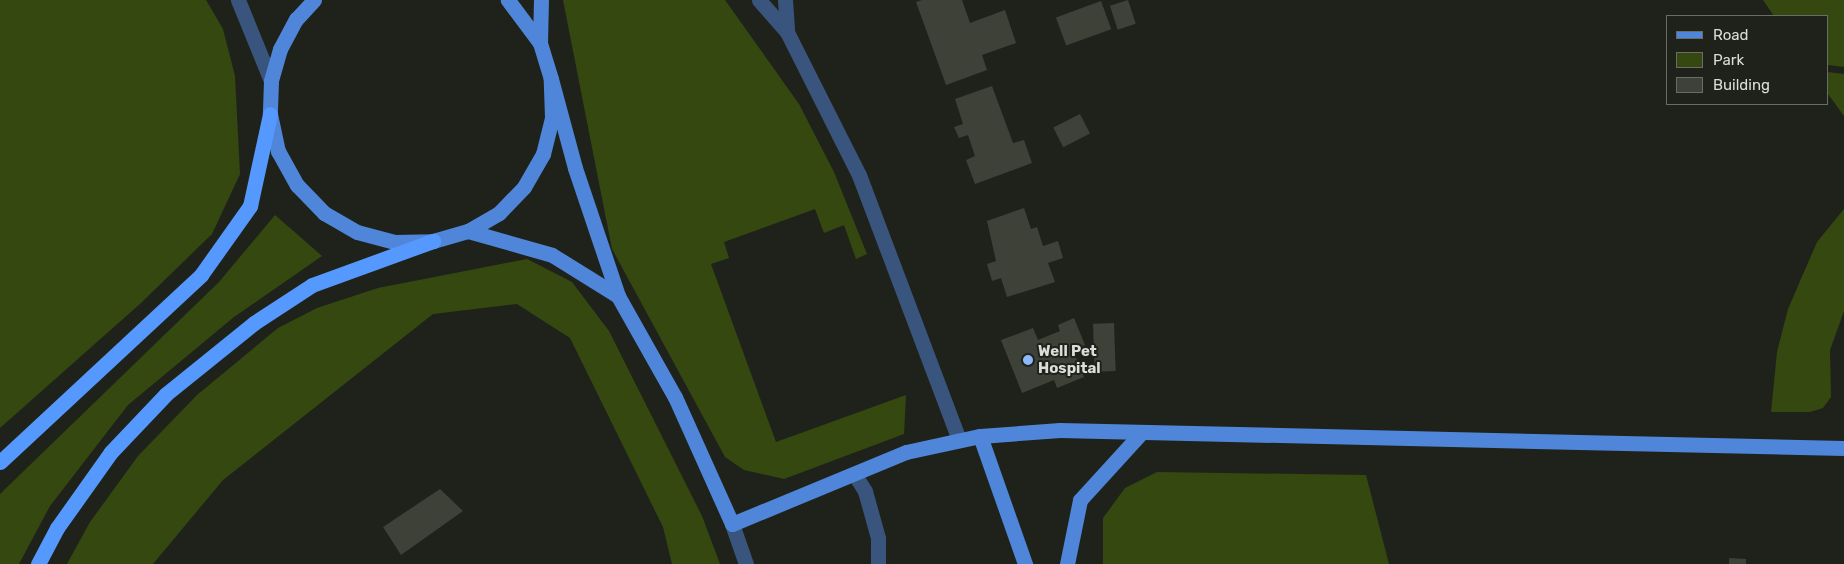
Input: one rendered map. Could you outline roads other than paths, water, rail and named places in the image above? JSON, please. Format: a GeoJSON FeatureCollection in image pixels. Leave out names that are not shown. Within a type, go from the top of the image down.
{"type":"FeatureCollection","features":[{"type":"Feature","properties":{"kind":"highway"},"geometry":{"type":"LineString","coordinates":[[0,462],[201,275],[250,206],[270,114]]}},
{"type":"Feature","properties":{"kind":"highway"},"geometry":{"type":"LineString","coordinates":[[38,564],[57,528],[111,452],[166,394],[217,353],[312,285],[433,241]]}},
{"type":"Feature","properties":{"kind":"main road"},"geometry":{"type":"LineString","coordinates":[[314,0],[296,19],[280,49],[271,81],[270,114],[278,151],[297,185],[324,213],[357,232],[394,242],[433,241],[468,231],[499,213],[524,187],[543,154],[552,117],[551,79]]}},
{"type":"Feature","properties":{"kind":"main road"},"geometry":{"type":"LineString","coordinates":[[508,0],[540,43]]}},
{"type":"Feature","properties":{"kind":"main road"},"geometry":{"type":"LineString","coordinates":[[541,0],[540,43],[575,168],[618,296],[675,397],[732,524],[906,452],[980,436],[1060,430],[1844,448]]}},
{"type":"Feature","properties":{"kind":"main road"},"geometry":{"type":"LineString","coordinates":[[468,231],[552,255],[618,296]]}},
{"type":"Feature","properties":{"kind":"main road"},"geometry":{"type":"LineString","coordinates":[[1067,564],[1080,500],[1142,432]]}},
{"type":"Feature","properties":{"kind":"main road"},"geometry":{"type":"LineString","coordinates":[[980,436],[1025,564]]}},
{"type":"Feature","properties":{"kind":"street"},"geometry":{"type":"LineString","coordinates":[[238,0],[271,81]]}},
{"type":"Feature","properties":{"kind":"street"},"geometry":{"type":"LineString","coordinates":[[759,0],[787,32],[859,175],[959,440]]}},
{"type":"Feature","properties":{"kind":"street"},"geometry":{"type":"LineString","coordinates":[[785,0],[787,32]]}},
{"type":"Feature","properties":{"kind":"street"},"geometry":{"type":"LineString","coordinates":[[855,474],[865,491],[878,538],[878,564]]}},
{"type":"Feature","properties":{"kind":"street"},"geometry":{"type":"LineString","coordinates":[[732,524],[746,564]]}},
{"type":"Feature","properties":{"kind":"place","name":"Well Pet Hospital"},"geometry":{"type":"Point","coordinates":[1028,360]}}]}
